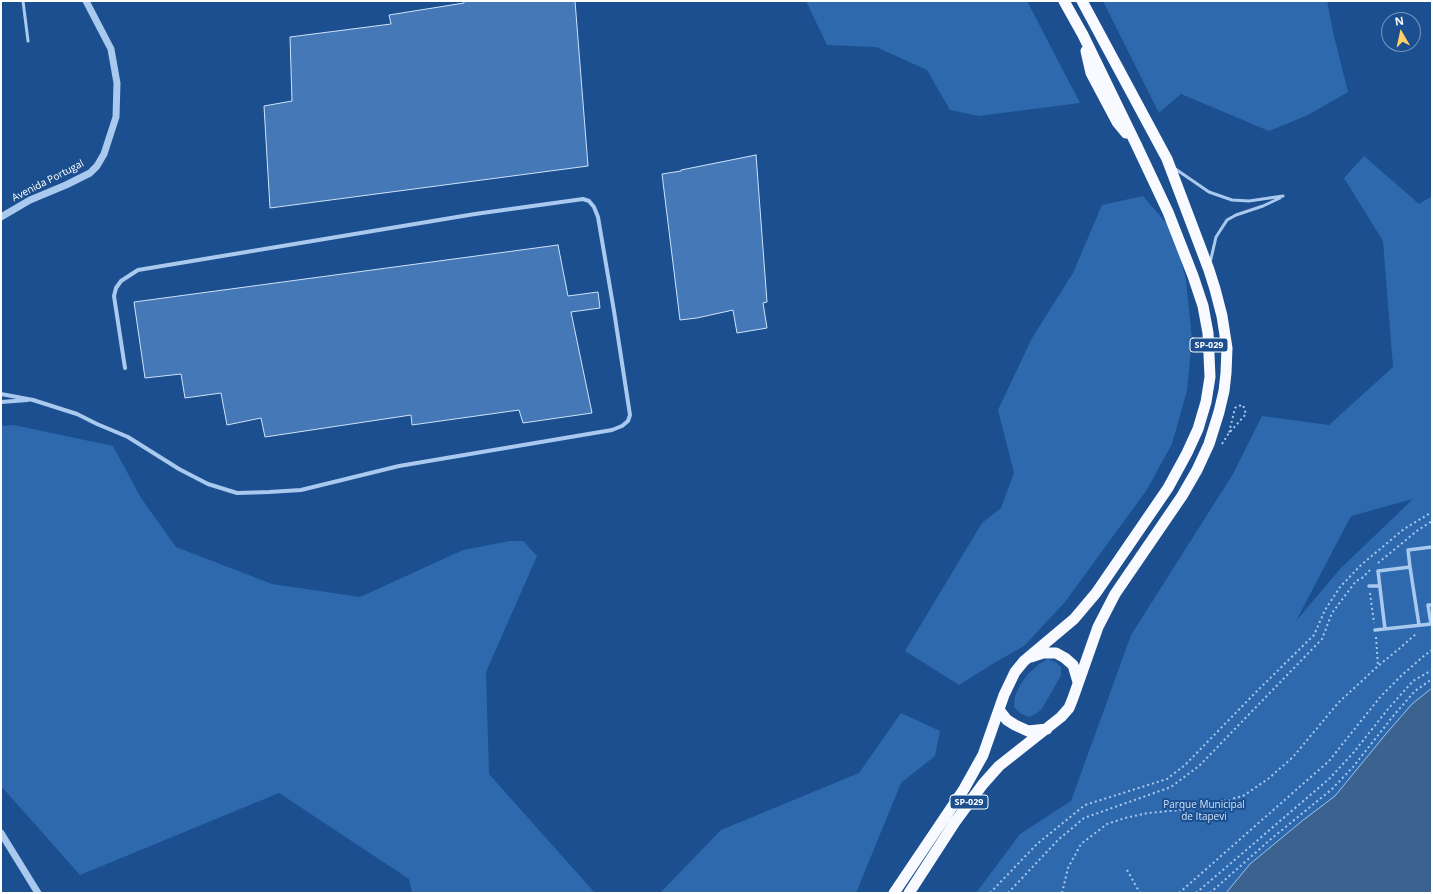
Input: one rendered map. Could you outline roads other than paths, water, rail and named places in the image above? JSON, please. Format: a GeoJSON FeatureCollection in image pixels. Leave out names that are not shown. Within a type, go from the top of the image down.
{"type":"FeatureCollection","features":[{"type":"Feature","properties":{"kind":"highway","name":"SP-029"},"geometry":{"type":"LineString","coordinates":[[894,893],[964,789],[983,755],[1009,682],[1015,672],[1027,659],[1074,619],[1096,593],[1168,488],[1198,429],[1206,402],[1210,377],[1208,333],[1203,306],[1193,276],[1168,212],[1083,35],[1064,1]]}},
{"type":"Feature","properties":{"kind":"highway","name":"SP-029"},"geometry":{"type":"LineString","coordinates":[[909,893],[955,822],[983,784],[999,766],[1061,718],[1068,708],[1096,633],[1115,594],[1190,483],[1197,470],[1209,444],[1224,391],[1226,348],[1222,316],[1209,270],[1169,165],[1082,1]]}},
{"type":"Feature","properties":{"kind":"highway"},"geometry":{"type":"LineString","coordinates":[[1027,659],[1043,653],[1056,653],[1073,665],[1078,682]]}},
{"type":"Feature","properties":{"kind":"highway"},"geometry":{"type":"LineString","coordinates":[[999,710],[1007,720],[1015,726],[1028,731],[1047,729]]}},
{"type":"Feature","properties":{"kind":"street","name":"Avenida Portugal"},"geometry":{"type":"LineString","coordinates":[[1,216],[30,200],[90,173],[97,166],[104,154],[116,117],[117,83],[111,49],[86,1]]}},
{"type":"Feature","properties":{"kind":"street"},"geometry":{"type":"LineString","coordinates":[[1,394],[33,400],[77,414],[128,437],[179,469],[208,484],[237,493],[301,490],[399,466],[612,430],[622,426],[628,421],[630,415],[617,326],[598,217],[594,207],[589,201],[583,199],[475,214],[138,270],[121,281],[116,288],[114,296],[125,368]]}},
{"type":"Feature","properties":{"kind":"street"},"geometry":{"type":"LineString","coordinates":[[1,402],[33,400]]}},
{"type":"Feature","properties":{"kind":"street"},"geometry":{"type":"LineString","coordinates":[[1419,625],[1408,550],[1432,547]]}},
{"type":"Feature","properties":{"kind":"street"},"geometry":{"type":"LineString","coordinates":[[1386,629],[1378,571],[1410,567]]}},
{"type":"Feature","properties":{"kind":"street"},"geometry":{"type":"LineString","coordinates":[[1369,586],[1380,586]]}},
{"type":"Feature","properties":{"kind":"street"},"geometry":{"type":"LineString","coordinates":[[1375,630],[1432,624],[1428,605],[1432,604]]}},
{"type":"Feature","properties":{"kind":"street"},"geometry":{"type":"LineString","coordinates":[[1,833],[38,893]]}},
{"type":"Feature","properties":{"kind":"lane"},"geometry":{"type":"LineString","coordinates":[[23,1],[28,41]]}},
{"type":"Feature","properties":{"kind":"lane"},"geometry":{"type":"LineString","coordinates":[[1169,165],[1209,192],[1232,200],[1249,200],[1283,196],[1263,206],[1236,215],[1227,220],[1216,237],[1209,270]]}},
{"type":"Feature","properties":{"kind":"park label","name":"Parque Municipal de Itapevi"},"geometry":{"type":"Point","coordinates":[1204,810]}}]}
